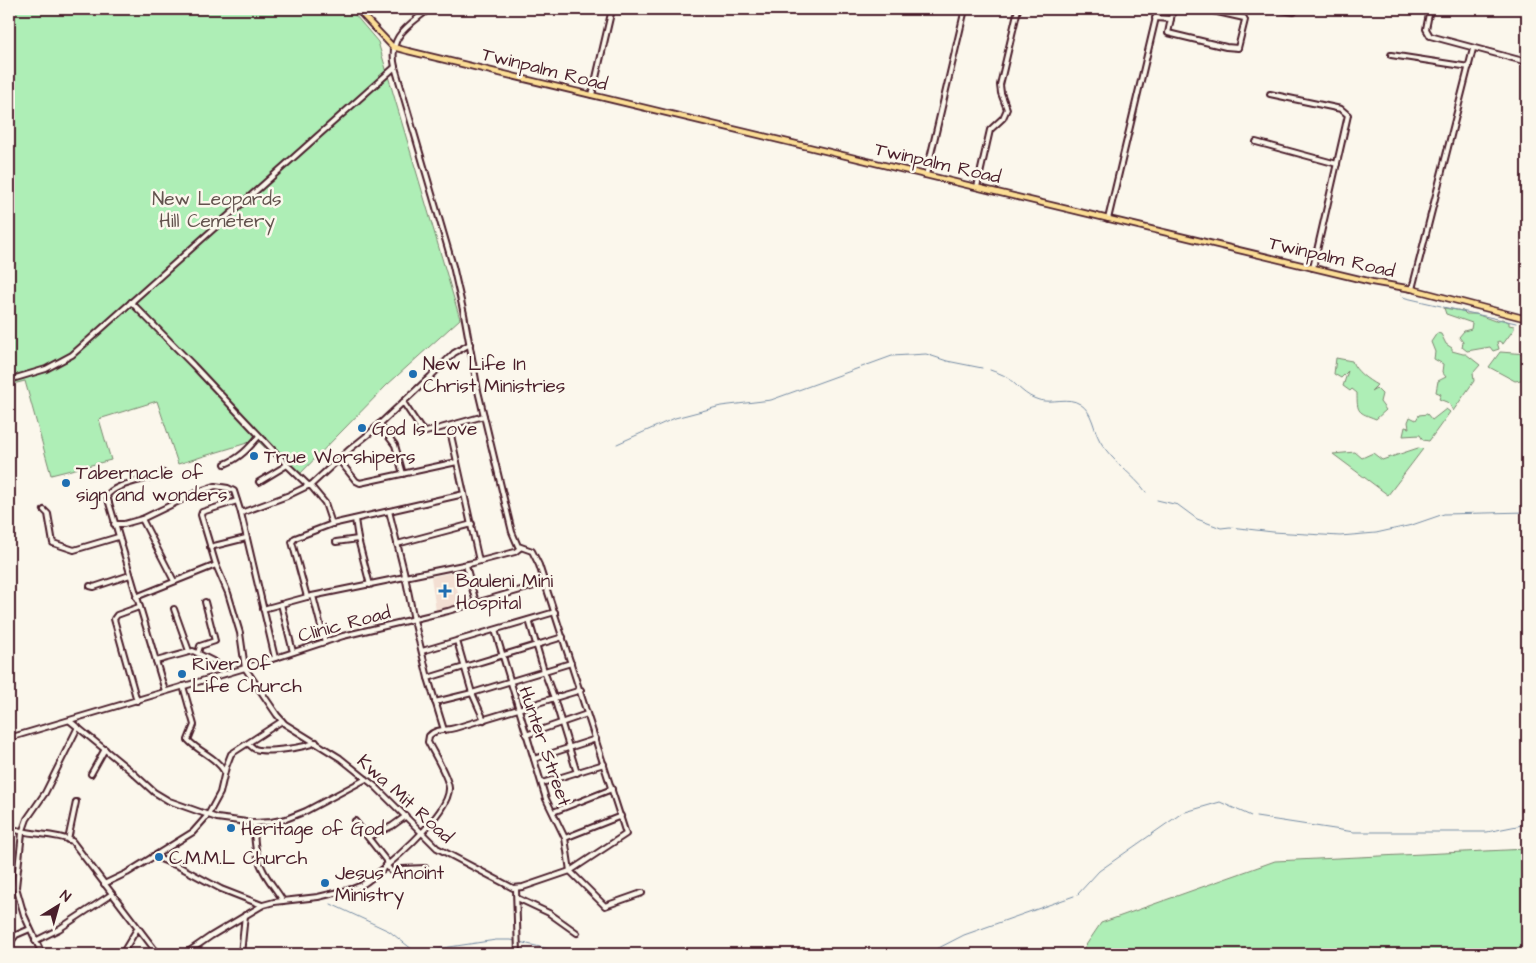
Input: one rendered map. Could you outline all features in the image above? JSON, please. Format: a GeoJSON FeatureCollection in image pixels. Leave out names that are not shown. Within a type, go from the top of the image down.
{"type":"FeatureCollection","features":[{"type":"Feature","properties":{"kind":"main road"},"geometry":{"type":"LineString","coordinates":[[357,9],[393,47]]}},
{"type":"Feature","properties":{"kind":"main road","name":"Twinpalm Road"},"geometry":{"type":"LineString","coordinates":[[393,47],[1412,290],[1526,319]]}},
{"type":"Feature","properties":{"kind":"street"},"geometry":{"type":"LineString","coordinates":[[429,9],[400,33],[393,47],[395,67],[446,242],[470,344],[484,416],[512,532],[518,546],[534,554],[545,583],[626,834],[570,871],[516,889],[518,954]]}},
{"type":"Feature","properties":{"kind":"street"},"geometry":{"type":"LineString","coordinates":[[592,95],[612,9]]}},
{"type":"Feature","properties":{"kind":"street"},"geometry":{"type":"LineString","coordinates":[[926,175],[965,9]]}},
{"type":"Feature","properties":{"kind":"street"},"geometry":{"type":"LineString","coordinates":[[977,187],[990,130],[1003,118],[1007,109],[1000,86],[1018,9]]}},
{"type":"Feature","properties":{"kind":"street"},"geometry":{"type":"LineString","coordinates":[[1108,218],[1158,9]]}},
{"type":"Feature","properties":{"kind":"street"},"geometry":{"type":"LineString","coordinates":[[1173,9],[1168,34],[1226,48],[1238,48],[1244,18],[1204,9]]}},
{"type":"Feature","properties":{"kind":"street"},"geometry":{"type":"LineString","coordinates":[[1275,9],[1291,13],[1296,9]]}},
{"type":"Feature","properties":{"kind":"street"},"geometry":{"type":"LineString","coordinates":[[1430,9],[1426,29],[1430,36],[1527,62]]}},
{"type":"Feature","properties":{"kind":"street"},"geometry":{"type":"LineString","coordinates":[[1156,18],[1171,19]]}},
{"type":"Feature","properties":{"kind":"street"},"geometry":{"type":"LineString","coordinates":[[1412,290],[1473,49]]}},
{"type":"Feature","properties":{"kind":"street"},"geometry":{"type":"LineString","coordinates":[[1391,55],[1468,67]]}},
{"type":"Feature","properties":{"kind":"street"},"geometry":{"type":"LineString","coordinates":[[9,380],[46,369],[65,360],[395,67]]}},
{"type":"Feature","properties":{"kind":"street"},"geometry":{"type":"LineString","coordinates":[[1270,94],[1345,111],[1348,115],[1314,268]]}},
{"type":"Feature","properties":{"kind":"street"},"geometry":{"type":"LineString","coordinates":[[1256,142],[1337,164]]}},
{"type":"Feature","properties":{"kind":"street"},"geometry":{"type":"LineString","coordinates":[[131,302],[193,365],[286,465],[310,486],[325,503],[332,524]]}},
{"type":"Feature","properties":{"kind":"street"},"geometry":{"type":"LineString","coordinates":[[1526,319],[1527,309]]}},
{"type":"Feature","properties":{"kind":"street"},"geometry":{"type":"LineString","coordinates":[[241,513],[310,486],[454,353],[470,344]]}},
{"type":"Feature","properties":{"kind":"street"},"geometry":{"type":"LineString","coordinates":[[403,402],[423,432],[430,432],[484,416]]}},
{"type":"Feature","properties":{"kind":"street"},"geometry":{"type":"LineString","coordinates":[[379,424],[394,446],[403,474]]}},
{"type":"Feature","properties":{"kind":"street"},"geometry":{"type":"LineString","coordinates":[[449,426],[479,561]]}},
{"type":"Feature","properties":{"kind":"street"},"geometry":{"type":"LineString","coordinates":[[225,464],[245,452],[259,436]]}},
{"type":"Feature","properties":{"kind":"street"},"geometry":{"type":"LineString","coordinates":[[339,460],[358,483],[457,462]]}},
{"type":"Feature","properties":{"kind":"street"},"geometry":{"type":"LineString","coordinates":[[260,482],[286,465]]}},
{"type":"Feature","properties":{"kind":"street"},"geometry":{"type":"LineString","coordinates":[[163,473],[118,488],[106,496],[165,691]]}},
{"type":"Feature","properties":{"kind":"street"},"geometry":{"type":"LineString","coordinates":[[114,524],[128,524],[142,519],[200,491],[215,486],[234,491],[241,513],[275,658]]}},
{"type":"Feature","properties":{"kind":"street"},"geometry":{"type":"LineString","coordinates":[[307,598],[292,540],[296,536],[332,524],[464,494]]}},
{"type":"Feature","properties":{"kind":"street"},"geometry":{"type":"LineString","coordinates":[[237,501],[201,514],[210,547],[228,592],[240,633],[245,668]]}},
{"type":"Feature","properties":{"kind":"street"},"geometry":{"type":"LineString","coordinates":[[44,510],[48,514],[53,543],[74,550],[118,537]]}},
{"type":"Feature","properties":{"kind":"street"},"geometry":{"type":"LineString","coordinates":[[389,512],[406,577],[428,678],[444,730]]}},
{"type":"Feature","properties":{"kind":"street"},"geometry":{"type":"LineString","coordinates":[[142,519],[174,581]]}},
{"type":"Feature","properties":{"kind":"street"},"geometry":{"type":"LineString","coordinates":[[355,519],[358,539],[370,585]]}},
{"type":"Feature","properties":{"kind":"street"},"geometry":{"type":"LineString","coordinates":[[397,544],[472,524]]}},
{"type":"Feature","properties":{"kind":"street"},"geometry":{"type":"LineString","coordinates":[[210,547],[246,538]]}},
{"type":"Feature","properties":{"kind":"street"},"geometry":{"type":"LineString","coordinates":[[336,542],[358,539]]}},
{"type":"Feature","properties":{"kind":"street"},"geometry":{"type":"LineString","coordinates":[[263,609],[313,596],[466,565],[515,552],[520,548]]}},
{"type":"Feature","properties":{"kind":"street"},"geometry":{"type":"LineString","coordinates":[[136,597],[216,565]]}},
{"type":"Feature","properties":{"kind":"street"},"geometry":{"type":"LineString","coordinates":[[466,565],[476,603]]}},
{"type":"Feature","properties":{"kind":"street"},"geometry":{"type":"LineString","coordinates":[[90,586],[94,587],[130,575]]}},
{"type":"Feature","properties":{"kind":"street","name":"Clinic Road"},"geometry":{"type":"LineString","coordinates":[[9,738],[245,668],[325,642],[414,620],[545,583]]}},
{"type":"Feature","properties":{"kind":"street"},"geometry":{"type":"LineString","coordinates":[[313,596],[325,642]]}},
{"type":"Feature","properties":{"kind":"street"},"geometry":{"type":"LineString","coordinates":[[198,653],[200,646],[215,641],[205,602]]}},
{"type":"Feature","properties":{"kind":"street"},"geometry":{"type":"LineString","coordinates":[[281,604],[293,652]]}},
{"type":"Feature","properties":{"kind":"street"},"geometry":{"type":"LineString","coordinates":[[136,701],[114,620],[117,615],[139,607]]}},
{"type":"Feature","properties":{"kind":"street"},"geometry":{"type":"LineString","coordinates":[[174,609],[189,651]]}},
{"type":"Feature","properties":{"kind":"street"},"geometry":{"type":"LineString","coordinates":[[422,652],[555,612]]}},
{"type":"Feature","properties":{"kind":"street"},"geometry":{"type":"LineString","coordinates":[[529,620],[577,773]]}},
{"type":"Feature","properties":{"kind":"street","name":"Hunter Street"},"geometry":{"type":"LineString","coordinates":[[494,630],[546,799],[565,838],[570,871]]}},
{"type":"Feature","properties":{"kind":"street"},"geometry":{"type":"LineString","coordinates":[[428,678],[563,637]]}},
{"type":"Feature","properties":{"kind":"street"},"geometry":{"type":"LineString","coordinates":[[457,641],[472,693],[484,720]]}},
{"type":"Feature","properties":{"kind":"street"},"geometry":{"type":"LineString","coordinates":[[156,661],[189,651],[198,653],[215,662],[224,674]]}},
{"type":"Feature","properties":{"kind":"street"},"geometry":{"type":"LineString","coordinates":[[435,702],[472,693],[571,663]]}},
{"type":"Feature","properties":{"kind":"street","name":"Kwa Mit Road"},"geometry":{"type":"LineString","coordinates":[[245,668],[282,722],[340,758],[366,779],[444,852],[516,889]]}},
{"type":"Feature","properties":{"kind":"street"},"geometry":{"type":"LineString","coordinates":[[183,686],[194,725],[188,740],[206,756],[218,763],[224,771]]}},
{"type":"Feature","properties":{"kind":"street"},"geometry":{"type":"LineString","coordinates":[[185,954],[263,905],[312,898],[352,889],[367,882],[422,833],[440,810],[448,795],[448,784],[428,740],[433,732],[484,720],[581,690]]}},
{"type":"Feature","properties":{"kind":"street"},"geometry":{"type":"LineString","coordinates":[[526,735],[587,714]]}},
{"type":"Feature","properties":{"kind":"street"},"geometry":{"type":"LineString","coordinates":[[70,721],[162,798],[227,820],[254,823],[271,822],[299,814],[366,779]]}},
{"type":"Feature","properties":{"kind":"street"},"geometry":{"type":"LineString","coordinates":[[104,884],[127,873],[152,856],[188,836],[208,815],[220,793],[224,771],[231,754],[282,722]]}},
{"type":"Feature","properties":{"kind":"street"},"geometry":{"type":"LineString","coordinates":[[42,954],[30,929],[16,887],[22,833],[27,819],[45,793],[78,726]]}},
{"type":"Feature","properties":{"kind":"street"},"geometry":{"type":"LineString","coordinates":[[534,759],[596,739]]}},
{"type":"Feature","properties":{"kind":"street"},"geometry":{"type":"LineString","coordinates":[[248,744],[254,748],[266,751],[303,747],[316,742]]}},
{"type":"Feature","properties":{"kind":"street"},"geometry":{"type":"LineString","coordinates":[[91,774],[105,750]]}},
{"type":"Feature","properties":{"kind":"street"},"geometry":{"type":"LineString","coordinates":[[542,784],[604,764]]}},
{"type":"Feature","properties":{"kind":"street"},"geometry":{"type":"LineString","coordinates":[[553,812],[612,789]]}},
{"type":"Feature","properties":{"kind":"street"},"geometry":{"type":"LineString","coordinates":[[68,840],[76,802]]}},
{"type":"Feature","properties":{"kind":"street"},"geometry":{"type":"LineString","coordinates":[[368,837],[392,826],[406,816]]}},
{"type":"Feature","properties":{"kind":"street"},"geometry":{"type":"LineString","coordinates":[[565,838],[621,816]]}},
{"type":"Feature","properties":{"kind":"street"},"geometry":{"type":"LineString","coordinates":[[355,821],[392,872],[402,869],[424,868]]}},
{"type":"Feature","properties":{"kind":"street"},"geometry":{"type":"LineString","coordinates":[[254,823],[258,858],[265,874],[283,901]]}},
{"type":"Feature","properties":{"kind":"street"},"geometry":{"type":"LineString","coordinates":[[9,828],[22,833],[68,840],[75,845],[137,929],[158,954]]}},
{"type":"Feature","properties":{"kind":"street"},"geometry":{"type":"LineString","coordinates":[[152,856],[180,867],[221,889],[263,905]]}},
{"type":"Feature","properties":{"kind":"street"},"geometry":{"type":"LineString","coordinates":[[570,871],[605,906],[642,893]]}},
{"type":"Feature","properties":{"kind":"street"},"geometry":{"type":"LineString","coordinates":[[35,941],[60,928],[112,894]]}},
{"type":"Feature","properties":{"kind":"street"},"geometry":{"type":"LineString","coordinates":[[516,898],[549,914],[577,933]]}},
{"type":"Feature","properties":{"kind":"street"},"geometry":{"type":"LineString","coordinates":[[241,954],[245,915]]}},
{"type":"Feature","properties":{"kind":"street"},"geometry":{"type":"LineString","coordinates":[[9,944],[16,935],[30,929]]}},
{"type":"Feature","properties":{"kind":"street"},"geometry":{"type":"LineString","coordinates":[[122,954],[137,929]]}},
{"type":"Feature","properties":{"kind":"shaded area","name":"Bauleni Mini Hospital"},"geometry":{"type":"Polygon","coordinates":[[[453,572],[461,605],[436,611],[431,577],[453,572]]]}},
{"type":"Feature","properties":{"kind":"green space","name":"New Leopards Hill Cemetery"},"geometry":{"type":"Polygon","coordinates":[[[9,9],[350,9],[378,42],[460,319],[387,385],[296,478],[257,440],[178,464],[157,401],[99,419],[111,460],[51,475],[25,381],[9,385],[9,9]]]}},
{"type":"Feature","properties":{"kind":"green space"},"geometry":{"type":"Polygon","coordinates":[[[1444,308],[1463,311],[1466,314],[1476,314],[1495,321],[1502,319],[1509,322],[1509,325],[1514,326],[1514,329],[1503,344],[1499,341],[1497,342],[1499,349],[1493,351],[1490,347],[1467,351],[1462,347],[1463,342],[1459,337],[1464,331],[1471,329],[1472,323],[1446,314],[1444,308]]]}},
{"type":"Feature","properties":{"kind":"green space"},"geometry":{"type":"Polygon","coordinates":[[[1437,333],[1441,334],[1446,344],[1452,348],[1452,351],[1466,354],[1480,365],[1473,373],[1474,381],[1453,411],[1449,403],[1439,399],[1441,394],[1436,392],[1438,381],[1446,377],[1442,372],[1443,364],[1434,359],[1435,352],[1431,342],[1437,333]]]}},
{"type":"Feature","properties":{"kind":"green space"},"geometry":{"type":"Polygon","coordinates":[[[1500,352],[1527,354],[1527,379],[1515,381],[1489,367],[1500,352]]]}},
{"type":"Feature","properties":{"kind":"green space"},"geometry":{"type":"Polygon","coordinates":[[[1336,358],[1352,361],[1359,372],[1377,385],[1371,391],[1376,388],[1382,394],[1380,402],[1386,410],[1376,419],[1360,411],[1357,405],[1357,393],[1343,386],[1348,371],[1341,378],[1334,374],[1336,358]]]}},
{"type":"Feature","properties":{"kind":"green space"},"geometry":{"type":"Polygon","coordinates":[[[1446,409],[1450,412],[1429,441],[1423,440],[1420,435],[1403,436],[1405,427],[1409,428],[1408,422],[1410,417],[1416,420],[1419,415],[1427,414],[1432,420],[1446,409]]]}},
{"type":"Feature","properties":{"kind":"green space"},"geometry":{"type":"Polygon","coordinates":[[[1418,448],[1423,449],[1388,495],[1333,454],[1355,452],[1362,458],[1373,453],[1382,460],[1418,448]]]}},
{"type":"Feature","properties":{"kind":"green space"},"geometry":{"type":"Polygon","coordinates":[[[1527,849],[1527,954],[1080,954],[1101,923],[1275,861],[1527,849]]]}},
{"type":"Feature","properties":{"kind":"waterway"},"geometry":{"type":"LineString","coordinates":[[1402,289],[1401,296],[1441,306]]}},
{"type":"Feature","properties":{"kind":"waterway"},"geometry":{"type":"LineString","coordinates":[[1443,307],[1516,323]]}},
{"type":"Feature","properties":{"kind":"waterway"},"geometry":{"type":"LineString","coordinates":[[617,444],[675,418],[721,406],[771,400],[892,356],[926,354],[947,361],[982,368]]}},
{"type":"Feature","properties":{"kind":"waterway"},"geometry":{"type":"LineString","coordinates":[[990,370],[1006,377],[1026,393],[1039,400],[1070,401],[1084,407],[1088,411],[1100,441],[1105,448],[1146,492]]}},
{"type":"Feature","properties":{"kind":"waterway"},"geometry":{"type":"LineString","coordinates":[[1157,500],[1178,505],[1197,519],[1221,528],[1230,527],[1340,536],[1376,533],[1412,525],[1444,514],[1527,512]]}},
{"type":"Feature","properties":{"kind":"waterway"},"geometry":{"type":"LineString","coordinates":[[1078,894],[1099,871],[1182,813],[1220,802],[1251,816]]}},
{"type":"Feature","properties":{"kind":"waterway"},"geometry":{"type":"LineString","coordinates":[[1256,817],[1354,832],[1487,832],[1527,824]]}},
{"type":"Feature","properties":{"kind":"waterway"},"geometry":{"type":"LineString","coordinates":[[927,954],[964,935],[1074,896]]}},
{"type":"Feature","properties":{"kind":"waterway"},"geometry":{"type":"LineString","coordinates":[[331,904],[389,931],[413,950],[423,951],[496,940],[511,940],[569,954]]}},
{"type":"Feature","properties":{"kind":"place","name":"New Life In Christ Ministries"},"geometry":{"type":"Point","coordinates":[413,374]}},
{"type":"Feature","properties":{"kind":"place","name":"God Is Love"},"geometry":{"type":"Point","coordinates":[362,428]}},
{"type":"Feature","properties":{"kind":"place","name":"True Worshipers"},"geometry":{"type":"Point","coordinates":[254,456]}},
{"type":"Feature","properties":{"kind":"place","name":"Tabernacle of sign and wonders"},"geometry":{"type":"Point","coordinates":[66,483]}},
{"type":"Feature","properties":{"kind":"place","name":"Bauleni Mini Hospital"},"geometry":{"type":"Point","coordinates":[445,591]}},
{"type":"Feature","properties":{"kind":"place","name":"River Of Life Church"},"geometry":{"type":"Point","coordinates":[182,674]}},
{"type":"Feature","properties":{"kind":"place","name":"Heritage of God"},"geometry":{"type":"Point","coordinates":[231,828]}},
{"type":"Feature","properties":{"kind":"place","name":"C.M.M.L Church"},"geometry":{"type":"Point","coordinates":[159,857]}},
{"type":"Feature","properties":{"kind":"place","name":"Jesus Anoint Ministry"},"geometry":{"type":"Point","coordinates":[325,883]}}]}
